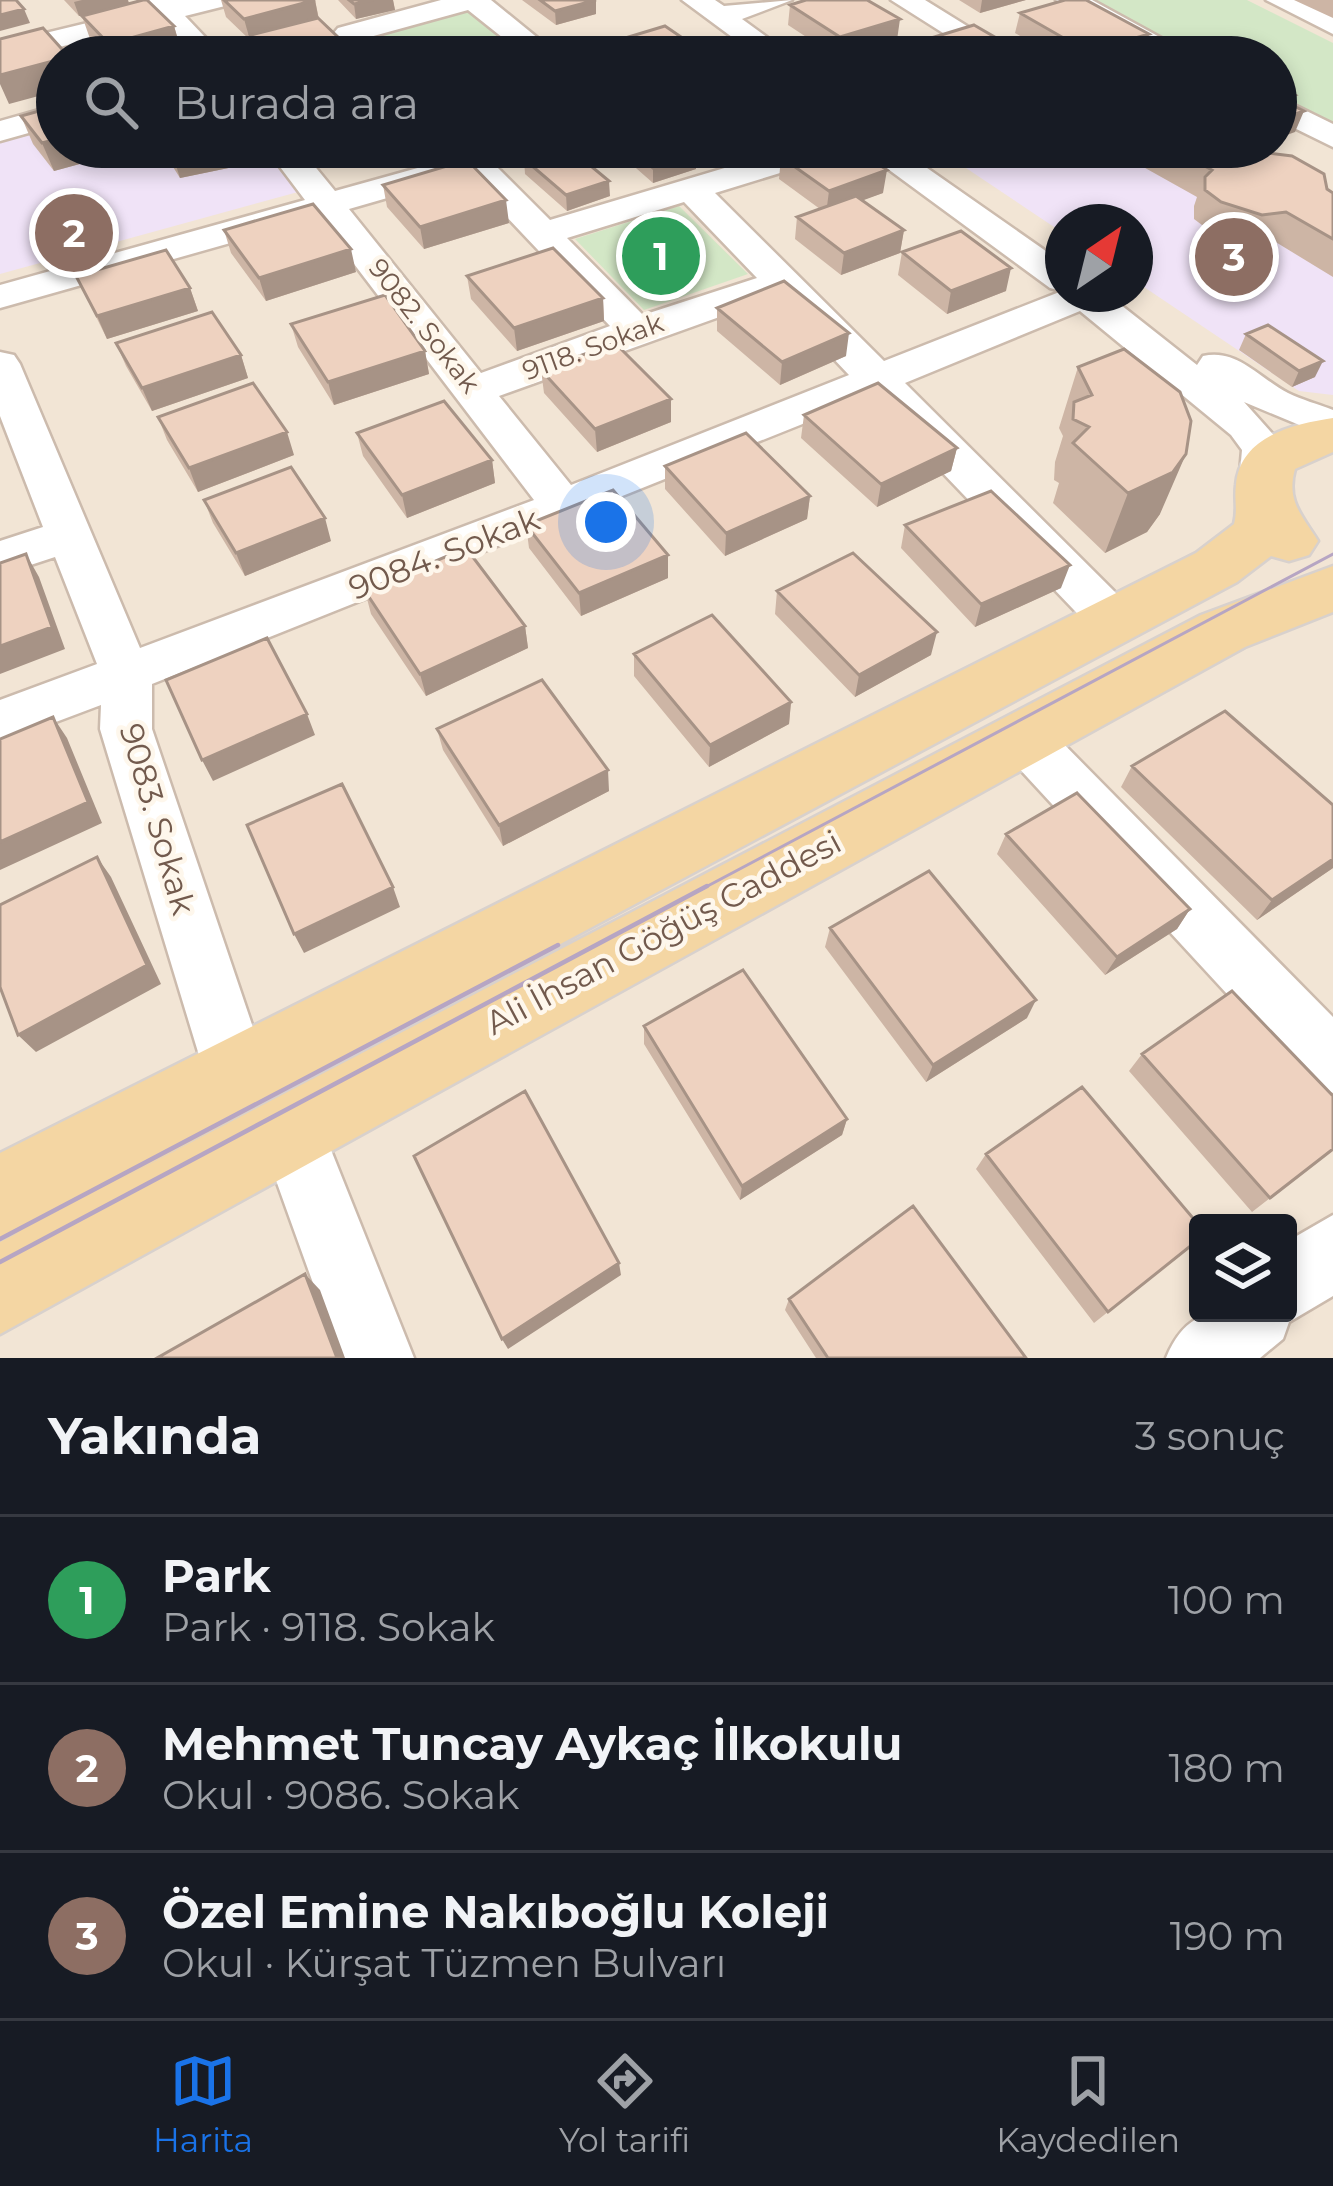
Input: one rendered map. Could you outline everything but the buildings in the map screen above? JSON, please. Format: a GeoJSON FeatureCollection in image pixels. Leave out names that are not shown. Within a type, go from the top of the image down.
{"type":"FeatureCollection","features":[{"type":"Feature","properties":{"kind":"main road","name":"Ali İhsan Göğüş Caddesi"},"geometry":{"type":"LineString","coordinates":[[0,1198],[1114,621],[1246,548],[1264,529],[1269,462],[1288,446],[1333,435]]}},
{"type":"Feature","properties":{"kind":"main road"},"geometry":{"type":"LineString","coordinates":[[1264,497],[1284,536],[1333,571]]}},
{"type":"Feature","properties":{"kind":"main road","name":"Ali İhsan Göğüş Caddesi"},"geometry":{"type":"LineString","coordinates":[[0,1290],[1223,631],[1333,589]]}},
{"type":"Feature","properties":{"kind":"street"},"geometry":{"type":"LineString","coordinates":[[58,36],[160,6],[215,0]]}},
{"type":"Feature","properties":{"kind":"street"},"geometry":{"type":"LineString","coordinates":[[323,11],[348,34],[473,0],[519,36]]}},
{"type":"Feature","properties":{"kind":"street"},"geometry":{"type":"LineString","coordinates":[[664,0],[717,36]]}},
{"type":"Feature","properties":{"kind":"street"},"geometry":{"type":"LineString","coordinates":[[708,8],[778,0]]}},
{"type":"Feature","properties":{"kind":"street"},"geometry":{"type":"LineString","coordinates":[[905,0],[966,36]]}},
{"type":"Feature","properties":{"kind":"street"},"geometry":{"type":"LineString","coordinates":[[1070,0],[1140,36]]}},
{"type":"Feature","properties":{"kind":"street"},"geometry":{"type":"LineString","coordinates":[[1280,0],[1333,26]]}},
{"type":"Feature","properties":{"kind":"street"},"geometry":{"type":"LineString","coordinates":[[160,6],[189,36]]}},
{"type":"Feature","properties":{"kind":"street"},"geometry":{"type":"LineString","coordinates":[[708,8],[749,36]]}},
{"type":"Feature","properties":{"kind":"street"},"geometry":{"type":"LineString","coordinates":[[0,53],[36,42]]}},
{"type":"Feature","properties":{"kind":"street"},"geometry":{"type":"LineString","coordinates":[[1297,117],[1333,136]]}},
{"type":"Feature","properties":{"kind":"street"},"geometry":{"type":"LineString","coordinates":[[0,131],[36,121]]}},
{"type":"Feature","properties":{"kind":"street","name":"9082. Sokak"},"geometry":{"type":"LineString","coordinates":[[299,168],[563,506]]}},
{"type":"Feature","properties":{"kind":"street"},"geometry":{"type":"LineString","coordinates":[[0,297],[456,168]]}},
{"type":"Feature","properties":{"kind":"street"},"geometry":{"type":"LineString","coordinates":[[479,168],[636,330]]}},
{"type":"Feature","properties":{"kind":"street"},"geometry":{"type":"LineString","coordinates":[[543,234],[767,168]]}},
{"type":"Feature","properties":{"kind":"street"},"geometry":{"type":"LineString","coordinates":[[905,168],[1045,267]]}},
{"type":"Feature","properties":{"kind":"street"},"geometry":{"type":"LineString","coordinates":[[944,168],[1045,243]]}},
{"type":"Feature","properties":{"kind":"street"},"geometry":{"type":"LineString","coordinates":[[694,192],[1114,621]]}},
{"type":"Feature","properties":{"kind":"street","name":"9118. Sokak"},"geometry":{"type":"LineString","coordinates":[[476,390],[780,283]]}},
{"type":"Feature","properties":{"kind":"street","name":"9084. Sokak"},"geometry":{"type":"LineString","coordinates":[[0,722],[563,506],[1045,311]]}},
{"type":"Feature","properties":{"kind":"street"},"geometry":{"type":"LineString","coordinates":[[1105,312],[1246,425],[1264,449],[1264,497]]}},
{"type":"Feature","properties":{"kind":"street"},"geometry":{"type":"LineString","coordinates":[[1142,312],[1274,404],[1333,425]]}},
{"type":"Feature","properties":{"kind":"street","name":"9083. Sokak"},"geometry":{"type":"LineString","coordinates":[[0,364],[127,676],[126,729],[237,1075]]}},
{"type":"Feature","properties":{"kind":"street"},"geometry":{"type":"LineString","coordinates":[[0,558],[72,534]]}},
{"type":"Feature","properties":{"kind":"street"},"geometry":{"type":"LineString","coordinates":[[1024,738],[1333,1062]]}},
{"type":"Feature","properties":{"kind":"street"},"geometry":{"type":"LineString","coordinates":[[292,1133],[377,1358]]}},
{"type":"Feature","properties":{"kind":"street"},"geometry":{"type":"LineString","coordinates":[[1297,1280],[1333,1250]]}},
{"type":"Feature","properties":{"kind":"street"},"geometry":{"type":"LineString","coordinates":[[1205,1358],[1247,1322]]}},
{"type":"Feature","properties":{"kind":"shaded area"},"geometry":{"type":"Polygon","coordinates":[[[0,0],[1333,0],[1333,1358],[0,1358],[0,0]]]}},
{"type":"Feature","properties":{"kind":"shaded area"},"geometry":{"type":"Polygon","coordinates":[[[36,128],[36,168],[278,168],[298,192],[0,274],[0,138],[36,128]]]}},
{"type":"Feature","properties":{"kind":"shaded area"},"geometry":{"type":"Polygon","coordinates":[[[966,168],[1266,168],[1333,206],[1333,395],[1299,391],[1153,293],[1153,204],[1045,204],[1045,221],[966,168]]]}},
{"type":"Feature","properties":{"kind":"green space"},"geometry":{"type":"Polygon","coordinates":[[[1092,0],[1247,0],[1333,43],[1333,124],[1297,105],[1297,36],[1162,36],[1092,0]]]}},
{"type":"Feature","properties":{"kind":"green space"},"geometry":{"type":"Polygon","coordinates":[[[472,8],[508,36],[375,36],[472,8]]]}},
{"type":"Feature","properties":{"kind":"green space"},"geometry":{"type":"Polygon","coordinates":[[[679,206],[748,274],[644,310],[575,239],[679,206]]]}},
{"type":"Feature","properties":{"kind":"tram line"},"geometry":{"type":"LineString","coordinates":[[702,889],[1333,554]]}},
{"type":"Feature","properties":{"kind":"tram line"},"geometry":{"type":"LineString","coordinates":[[0,1262],[707,886]]}},
{"type":"Feature","properties":{"kind":"tram line"},"geometry":{"type":"LineString","coordinates":[[0,1239],[558,945]]}},
{"type":"Feature","properties":{"kind":"place","name":"Mehmet Tuncay Aykaç İlkokulu"},"geometry":{"type":"Point","coordinates":[74,233]}},
{"type":"Feature","properties":{"kind":"place","name":"Park"},"geometry":{"type":"Point","coordinates":[661,256]}},
{"type":"Feature","properties":{"kind":"place","name":"Özel Emine Nakıboğlu Koleji"},"geometry":{"type":"Point","coordinates":[1234,257]}}]}
